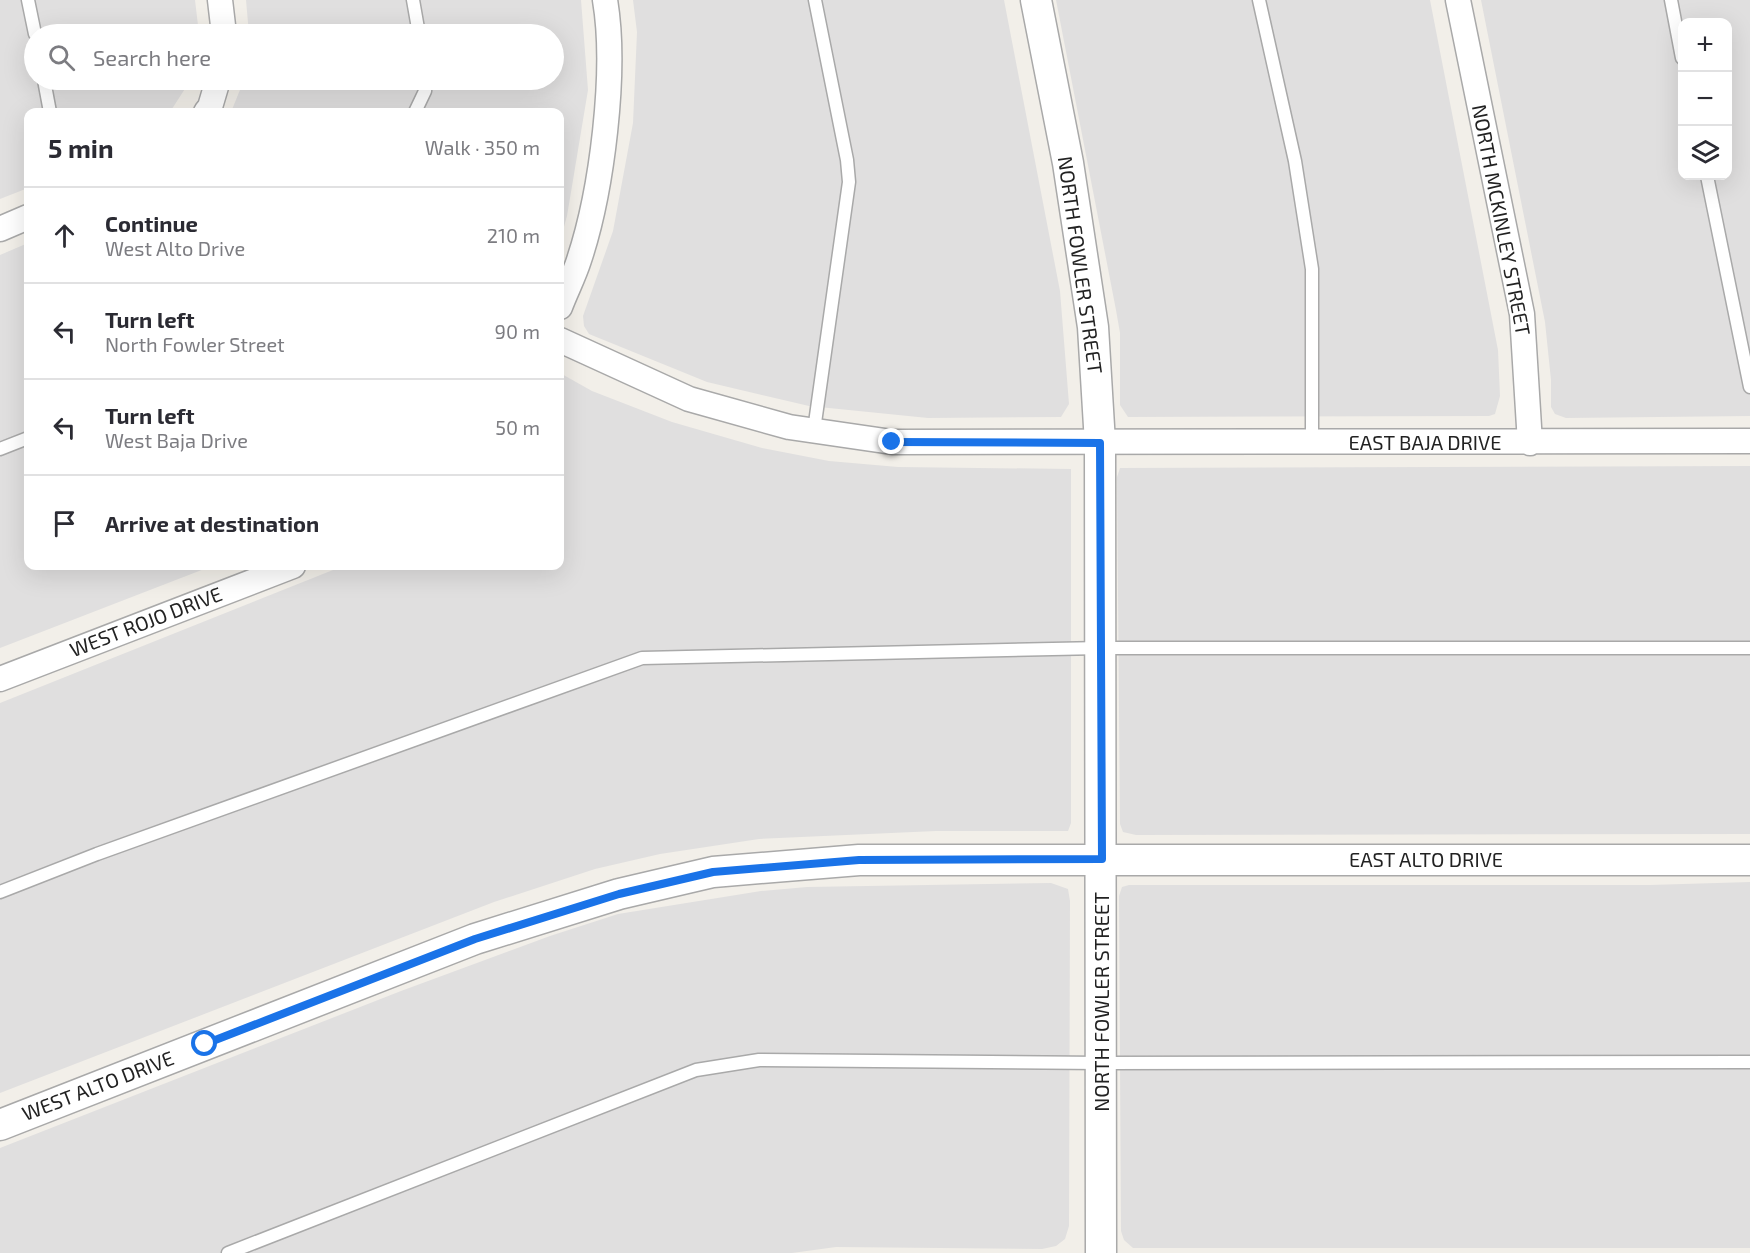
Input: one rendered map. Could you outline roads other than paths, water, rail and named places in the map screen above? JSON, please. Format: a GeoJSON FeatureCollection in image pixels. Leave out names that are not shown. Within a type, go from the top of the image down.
{"type":"FeatureCollection","features":[{"type":"Feature","properties":{"kind":"street"},"geometry":{"type":"LineString","coordinates":[[220,0],[223,24]]}},
{"type":"Feature","properties":{"kind":"street"},"geometry":{"type":"LineString","coordinates":[[564,297],[579,260],[594,199],[605,125],[609,25],[605,0]]}},
{"type":"Feature","properties":{"kind":"street","name":"NORTH FOWLER STREET"},"geometry":{"type":"LineString","coordinates":[[1036,0],[1068,163],[1093,327],[1100,443],[1101,1253]]}},
{"type":"Feature","properties":{"kind":"street","name":"NORTH MCKINLEY STREET"},"geometry":{"type":"LineString","coordinates":[[1458,0],[1522,314],[1530,443]]}},
{"type":"Feature","properties":{"kind":"street"},"geometry":{"type":"LineString","coordinates":[[208,108],[214,90]]}},
{"type":"Feature","properties":{"kind":"street"},"geometry":{"type":"LineString","coordinates":[[0,229],[24,220]]}},
{"type":"Feature","properties":{"kind":"street","name":"EAST BAJA DRIVE"},"geometry":{"type":"LineString","coordinates":[[564,342],[689,399],[789,427],[892,442],[1750,441]]}},
{"type":"Feature","properties":{"kind":"street","name":"WEST ROJO DRIVE"},"geometry":{"type":"LineString","coordinates":[[0,679],[283,570]]}},
{"type":"Feature","properties":{"kind":"street","name":"EAST ALTO DRIVE"},"geometry":{"type":"LineString","coordinates":[[1102,859],[1750,860]]}},
{"type":"Feature","properties":{"kind":"street","name":"WEST ALTO DRIVE"},"geometry":{"type":"LineString","coordinates":[[0,1125],[475,939],[619,894],[713,872],[749,867],[859,860],[1102,859]]}},
{"type":"Feature","properties":{"kind":"lane"},"geometry":{"type":"LineString","coordinates":[[28,0],[33,24]]}},
{"type":"Feature","properties":{"kind":"lane"},"geometry":{"type":"LineString","coordinates":[[413,0],[417,24]]}},
{"type":"Feature","properties":{"kind":"lane"},"geometry":{"type":"LineString","coordinates":[[814,430],[849,182],[847,160],[815,0]]}},
{"type":"Feature","properties":{"kind":"lane"},"geometry":{"type":"LineString","coordinates":[[1259,0],[1295,161],[1312,269],[1312,443]]}},
{"type":"Feature","properties":{"kind":"lane"},"geometry":{"type":"LineString","coordinates":[[1671,0],[1678,34]]}},
{"type":"Feature","properties":{"kind":"lane"},"geometry":{"type":"LineString","coordinates":[[46,90],[49,108]]}},
{"type":"Feature","properties":{"kind":"lane"},"geometry":{"type":"LineString","coordinates":[[417,108],[425,90]]}},
{"type":"Feature","properties":{"kind":"lane"},"geometry":{"type":"LineString","coordinates":[[1708,180],[1750,387]]}},
{"type":"Feature","properties":{"kind":"lane"},"geometry":{"type":"LineString","coordinates":[[0,449],[24,440]]}},
{"type":"Feature","properties":{"kind":"lane"},"geometry":{"type":"LineString","coordinates":[[0,892],[97,854],[642,658],[1101,648],[1750,648]]}},
{"type":"Feature","properties":{"kind":"lane"},"geometry":{"type":"LineString","coordinates":[[228,1253],[696,1070],[759,1060],[1101,1063],[1750,1062]]}}]}
